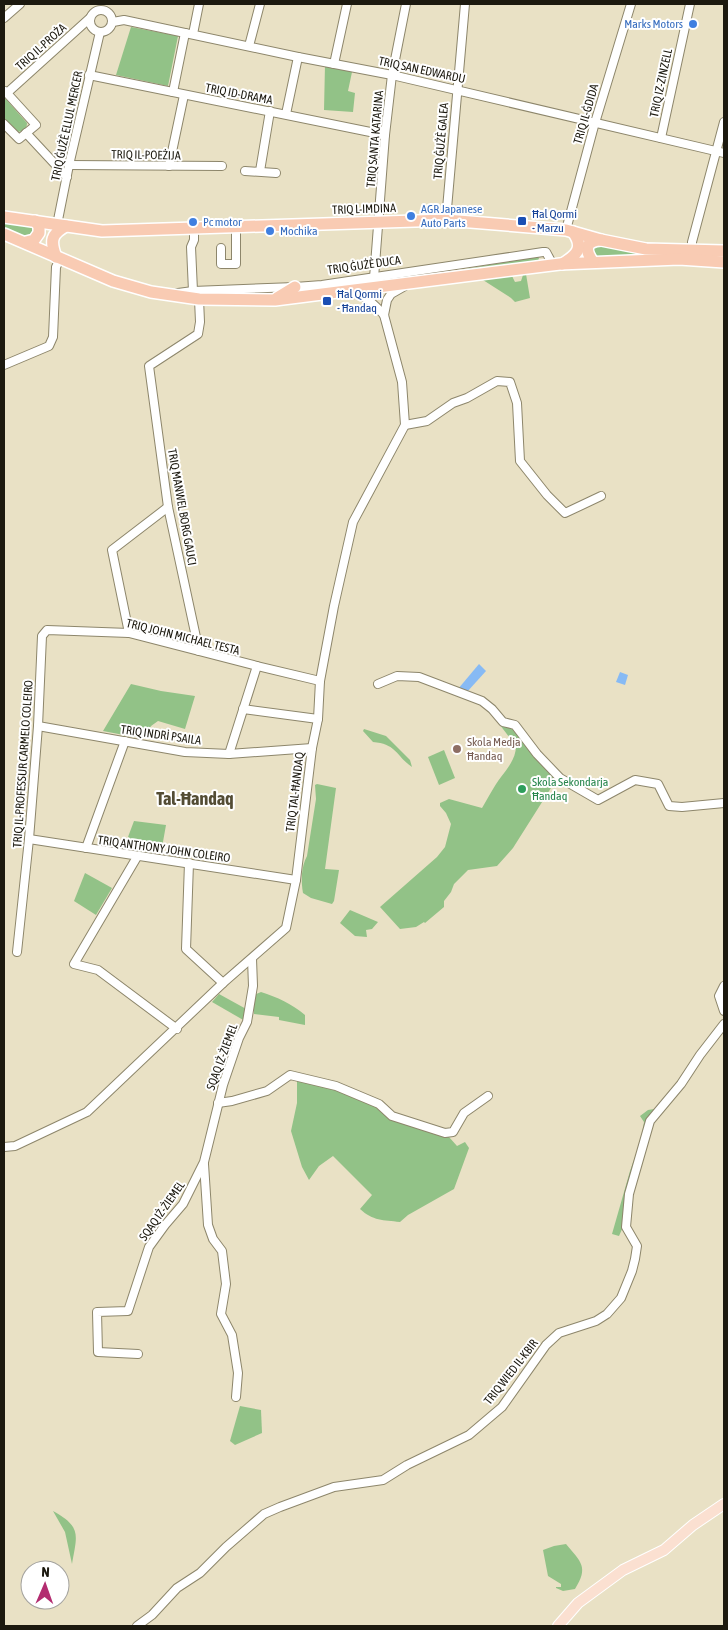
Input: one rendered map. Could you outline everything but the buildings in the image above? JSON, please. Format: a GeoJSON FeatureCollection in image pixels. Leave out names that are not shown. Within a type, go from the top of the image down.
{"type":"FeatureCollection","features":[{"type":"Feature","properties":{"kind":"highway","name":"TRIQ L-IMDINA"},"geometry":{"type":"LineString","coordinates":[[4,217],[102,231],[446,220],[569,231],[646,249],[724,251]]}},
{"type":"Feature","properties":{"kind":"highway"},"geometry":{"type":"LineString","coordinates":[[4,234],[26,242],[34,240],[39,233],[39,226],[35,221]]}},
{"type":"Feature","properties":{"kind":"highway"},"geometry":{"type":"LineString","coordinates":[[57,261],[53,249],[54,236],[62,226]]}},
{"type":"Feature","properties":{"kind":"highway"},"geometry":{"type":"LineString","coordinates":[[557,265],[571,259],[578,249],[579,241],[569,231]]}},
{"type":"Feature","properties":{"kind":"highway"},"geometry":{"type":"LineString","coordinates":[[593,262],[588,256],[588,247],[590,243],[601,240]]}},
{"type":"Feature","properties":{"kind":"highway","name":"TRIQ ĠUŻÈ DUCA"},"geometry":{"type":"LineString","coordinates":[[26,242],[57,261],[151,292],[171,295],[275,300],[557,265],[679,259],[724,262]]}},
{"type":"Feature","properties":{"kind":"highway"},"geometry":{"type":"LineString","coordinates":[[275,300],[295,287]]}},
{"type":"Feature","properties":{"kind":"main road"},"geometry":{"type":"LineString","coordinates":[[558,1626],[578,1602],[623,1570],[664,1550],[694,1525],[724,1504]]}},
{"type":"Feature","properties":{"kind":"street"},"geometry":{"type":"LineString","coordinates":[[4,18],[20,4]]}},
{"type":"Feature","properties":{"kind":"street"},"geometry":{"type":"LineString","coordinates":[[173,92],[199,4]]}},
{"type":"Feature","properties":{"kind":"street"},"geometry":{"type":"LineString","coordinates":[[249,46],[260,4]]}},
{"type":"Feature","properties":{"kind":"street"},"geometry":{"type":"LineString","coordinates":[[334,64],[347,4]]}},
{"type":"Feature","properties":{"kind":"street","name":"TRIQ SANTA KATARINA"},"geometry":{"type":"LineString","coordinates":[[374,278],[385,135],[392,75],[406,4]]}},
{"type":"Feature","properties":{"kind":"street","name":"TRIQ ĠUŻÈ GALEA"},"geometry":{"type":"LineString","coordinates":[[446,220],[465,4]]}},
{"type":"Feature","properties":{"kind":"street","name":"TRIQ IL-ĠDIDA"},"geometry":{"type":"LineString","coordinates":[[569,231],[595,122],[631,4]]}},
{"type":"Feature","properties":{"kind":"street","name":"TRIQ IZ-ZINZELL"},"geometry":{"type":"LineString","coordinates":[[661,138],[690,4]]}},
{"type":"Feature","properties":{"kind":"street"},"geometry":{"type":"LineString","coordinates":[[104,7],[111,14],[112,22],[108,30],[100,32],[93,28],[90,18],[94,12],[104,7]]}},
{"type":"Feature","properties":{"kind":"street","name":"TRIQ IL-PROŻA"},"geometry":{"type":"LineString","coordinates":[[5,91],[90,18]]}},
{"type":"Feature","properties":{"kind":"street","name":"TRIQ SAN EDWARDU"},"geometry":{"type":"LineString","coordinates":[[112,22],[124,20],[392,75],[720,152]]}},
{"type":"Feature","properties":{"kind":"street","name":"TRIQ ĠUŻÈ ELLUL MERCER"},"geometry":{"type":"LineString","coordinates":[[62,226],[69,165],[100,32]]}},
{"type":"Feature","properties":{"kind":"street"},"geometry":{"type":"LineString","coordinates":[[286,114],[298,57]]}},
{"type":"Feature","properties":{"kind":"street","name":"TRIQ ID-DRAMA"},"geometry":{"type":"LineString","coordinates":[[89,75],[385,135]]}},
{"type":"Feature","properties":{"kind":"street"},"geometry":{"type":"LineString","coordinates":[[4,124],[19,140],[36,125],[5,91]]}},
{"type":"Feature","properties":{"kind":"street"},"geometry":{"type":"LineString","coordinates":[[169,166],[184,95]]}},
{"type":"Feature","properties":{"kind":"street"},"geometry":{"type":"LineString","coordinates":[[260,171],[270,111]]}},
{"type":"Feature","properties":{"kind":"street"},"geometry":{"type":"LineString","coordinates":[[692,250],[692,242],[720,152],[724,122]]}},
{"type":"Feature","properties":{"kind":"street"},"geometry":{"type":"LineString","coordinates":[[26,134],[67,177]]}},
{"type":"Feature","properties":{"kind":"street","name":"TRIQ IL-POEŻIJA"},"geometry":{"type":"LineString","coordinates":[[69,165],[222,166]]}},
{"type":"Feature","properties":{"kind":"street"},"geometry":{"type":"LineString","coordinates":[[245,171],[276,173]]}},
{"type":"Feature","properties":{"kind":"street"},"geometry":{"type":"LineString","coordinates":[[221,248],[222,264],[236,264],[236,226]]}},
{"type":"Feature","properties":{"kind":"street"},"geometry":{"type":"LineString","coordinates":[[194,227],[194,240],[191,247],[196,295]]}},
{"type":"Feature","properties":{"kind":"street","name":"TRIQ ĠUŻÈ DUCA"},"geometry":{"type":"LineString","coordinates":[[196,295],[374,278],[543,252],[546,252],[557,265]]}},
{"type":"Feature","properties":{"kind":"street"},"geometry":{"type":"LineString","coordinates":[[4,365],[49,346],[53,337],[57,261]]}},
{"type":"Feature","properties":{"kind":"street"},"geometry":{"type":"LineString","coordinates":[[414,282],[397,289],[391,294],[387,300],[384,315],[402,382],[405,424],[427,421],[453,403],[467,398],[496,381],[510,382],[517,403],[520,461],[547,495],[565,513],[601,496]]}},
{"type":"Feature","properties":{"kind":"street"},"geometry":{"type":"LineString","coordinates":[[348,291],[370,300],[384,315]]}},
{"type":"Feature","properties":{"kind":"street","name":"TRIQ MANWEL BORG GAUCI"},"geometry":{"type":"LineString","coordinates":[[196,295],[200,322],[198,334],[148,366],[168,508],[199,651]]}},
{"type":"Feature","properties":{"kind":"street","name":"TRIQ TAL-ĦANDAQ"},"geometry":{"type":"LineString","coordinates":[[4,1147],[15,1146],[87,1112],[177,1029],[223,983],[286,928],[296,880],[312,748],[318,719],[320,681],[334,606],[353,522],[405,424]]}},
{"type":"Feature","properties":{"kind":"street"},"geometry":{"type":"LineString","coordinates":[[129,633],[112,550],[168,508]]}},
{"type":"Feature","properties":{"kind":"street","name":"TRIQ JOHN MICHAEL TESTA"},"geometry":{"type":"LineString","coordinates":[[42,636],[48,630],[129,633],[320,681]]}},
{"type":"Feature","properties":{"kind":"street","name":"TRIQ IL-PROFESSUR CARMELO COLEIRO"},"geometry":{"type":"LineString","coordinates":[[17,952],[38,726],[42,636]]}},
{"type":"Feature","properties":{"kind":"street"},"geometry":{"type":"LineString","coordinates":[[229,754],[256,666]]}},
{"type":"Feature","properties":{"kind":"street"},"geometry":{"type":"LineString","coordinates":[[378,684],[397,676],[419,677],[482,701],[503,722],[515,725],[537,754],[560,778],[598,800],[634,780],[658,784],[669,806],[682,808],[724,803]]}},
{"type":"Feature","properties":{"kind":"street"},"geometry":{"type":"LineString","coordinates":[[243,709],[318,719]]}},
{"type":"Feature","properties":{"kind":"street","name":"TRIQ INDRÌ PSAILA"},"geometry":{"type":"LineString","coordinates":[[38,726],[185,752],[229,754],[312,748]]}},
{"type":"Feature","properties":{"kind":"street"},"geometry":{"type":"LineString","coordinates":[[86,848],[125,741]]}},
{"type":"Feature","properties":{"kind":"street","name":"TRIQ ANTHONY JOHN COLEIRO"},"geometry":{"type":"LineString","coordinates":[[29,839],[296,880]]}},
{"type":"Feature","properties":{"kind":"street"},"geometry":{"type":"LineString","coordinates":[[137,857],[74,964],[98,970],[177,1029]]}},
{"type":"Feature","properties":{"kind":"street"},"geometry":{"type":"LineString","coordinates":[[189,863],[186,949],[223,983]]}},
{"type":"Feature","properties":{"kind":"street","name":"SQAQ IŻ-ŻIEMEL"},"geometry":{"type":"LineString","coordinates":[[138,1354],[98,1352],[97,1312],[128,1312],[149,1247],[183,1204],[204,1162],[218,1102],[238,1038],[247,1022],[253,986],[252,959]]}},
{"type":"Feature","properties":{"kind":"street"},"geometry":{"type":"LineString","coordinates":[[724,986],[719,996],[724,1011]]}},
{"type":"Feature","properties":{"kind":"street","name":"TRIQ WIED IL-KBIR"},"geometry":{"type":"LineString","coordinates":[[137,1626],[152,1615],[177,1588],[200,1573],[264,1514],[334,1486],[383,1480],[407,1465],[469,1436],[502,1407],[546,1345],[559,1333],[596,1320],[607,1314],[621,1298],[635,1259],[637,1246],[626,1226],[629,1194],[650,1121],[681,1084],[700,1055],[724,1026]]}},
{"type":"Feature","properties":{"kind":"street"},"geometry":{"type":"LineString","coordinates":[[218,1102],[232,1101],[267,1091],[290,1075],[336,1086],[379,1104],[392,1116],[444,1133],[453,1132],[464,1113],[488,1096]]}},
{"type":"Feature","properties":{"kind":"street"},"geometry":{"type":"LineString","coordinates":[[204,1162],[208,1225],[222,1251],[226,1284],[220,1314],[232,1335],[238,1373],[236,1397]]}},
{"type":"Feature","properties":{"kind":"green space"},"geometry":{"type":"Polygon","coordinates":[[[131,27],[178,36],[168,86],[116,75],[131,27]]]}},
{"type":"Feature","properties":{"kind":"green space"},"geometry":{"type":"Polygon","coordinates":[[[325,65],[352,72],[348,91],[355,93],[353,112],[324,110],[325,65]]]}},
{"type":"Feature","properties":{"kind":"green space"},"geometry":{"type":"Polygon","coordinates":[[[4,97],[27,123],[23,131],[16,132],[4,119],[4,97]]]}},
{"type":"Feature","properties":{"kind":"green space"},"geometry":{"type":"Polygon","coordinates":[[[4,221],[31,226],[34,231],[33,236],[24,237],[4,228],[4,221]]]}},
{"type":"Feature","properties":{"kind":"green space"},"geometry":{"type":"Polygon","coordinates":[[[598,244],[685,253],[598,258],[594,256],[592,248],[598,244]]]}},
{"type":"Feature","properties":{"kind":"green space"},"geometry":{"type":"Polygon","coordinates":[[[537,256],[539,258],[538,261],[449,272],[537,256]]]}},
{"type":"Feature","properties":{"kind":"green space"},"geometry":{"type":"Polygon","coordinates":[[[526,274],[530,298],[515,302],[483,280],[512,276],[515,282],[521,281],[523,275],[526,274]]]}},
{"type":"Feature","properties":{"kind":"green space"},"geometry":{"type":"Polygon","coordinates":[[[131,684],[195,696],[185,729],[158,721],[151,726],[147,734],[134,737],[103,731],[131,684]]]}},
{"type":"Feature","properties":{"kind":"green space","name":"Skola Sekondarja Ħandaq"},"geometry":{"type":"Polygon","coordinates":[[[500,725],[515,727],[556,780],[513,848],[497,866],[468,870],[454,884],[444,901],[444,907],[425,923],[416,927],[400,929],[380,907],[437,857],[445,847],[451,824],[440,803],[449,799],[482,808],[515,755],[516,746],[500,725]]]}},
{"type":"Feature","properties":{"kind":"green space"},"geometry":{"type":"Polygon","coordinates":[[[364,729],[386,736],[410,760],[412,767],[392,748],[373,742],[363,731],[364,729]]]}},
{"type":"Feature","properties":{"kind":"green space"},"geometry":{"type":"Polygon","coordinates":[[[444,750],[455,778],[439,785],[428,757],[444,750]]]}},
{"type":"Feature","properties":{"kind":"green space"},"geometry":{"type":"Polygon","coordinates":[[[315,785],[336,788],[325,869],[339,870],[332,904],[311,898],[303,893],[302,888],[303,869],[307,856],[316,799],[315,785]]]}},
{"type":"Feature","properties":{"kind":"green space"},"geometry":{"type":"Polygon","coordinates":[[[134,821],[166,825],[161,853],[125,850],[134,821]]]}},
{"type":"Feature","properties":{"kind":"green space"},"geometry":{"type":"Polygon","coordinates":[[[85,873],[112,888],[96,915],[74,901],[85,873]]]}},
{"type":"Feature","properties":{"kind":"green space"},"geometry":{"type":"Polygon","coordinates":[[[350,910],[378,922],[372,929],[366,930],[367,937],[355,936],[340,923],[350,910]]]}},
{"type":"Feature","properties":{"kind":"green space"},"geometry":{"type":"Polygon","coordinates":[[[261,992],[284,1001],[300,1011],[305,1015],[305,1025],[279,1020],[279,1017],[254,1014],[254,995],[261,992]]]}},
{"type":"Feature","properties":{"kind":"green space"},"geometry":{"type":"Polygon","coordinates":[[[219,994],[248,1010],[245,1021],[212,1002],[219,994]]]}},
{"type":"Feature","properties":{"kind":"green space"},"geometry":{"type":"Polygon","coordinates":[[[297,1079],[343,1091],[356,1099],[449,1137],[457,1146],[465,1142],[469,1148],[454,1189],[408,1215],[400,1222],[374,1218],[360,1209],[372,1195],[333,1156],[319,1166],[309,1180],[302,1167],[291,1131],[297,1103],[297,1079]]]}},
{"type":"Feature","properties":{"kind":"green space"},"geometry":{"type":"Polygon","coordinates":[[[660,1108],[648,1118],[630,1179],[623,1212],[623,1227],[619,1236],[612,1234],[641,1140],[644,1122],[640,1116],[648,1110],[660,1108]]]}},
{"type":"Feature","properties":{"kind":"green space"},"geometry":{"type":"Polygon","coordinates":[[[240,1406],[261,1410],[262,1433],[235,1445],[230,1441],[240,1406]]]}},
{"type":"Feature","properties":{"kind":"green space"},"geometry":{"type":"Polygon","coordinates":[[[53,1511],[73,1527],[76,1539],[72,1564],[65,1532],[53,1511]]]}},
{"type":"Feature","properties":{"kind":"green space"},"geometry":{"type":"Polygon","coordinates":[[[566,1544],[579,1560],[582,1575],[575,1589],[563,1591],[556,1588],[561,1587],[561,1584],[548,1576],[543,1550],[566,1544]]]}},
{"type":"Feature","properties":{"kind":"water"},"geometry":{"type":"Polygon","coordinates":[[[479,664],[486,671],[467,692],[458,689],[479,664]]]}},
{"type":"Feature","properties":{"kind":"water"},"geometry":{"type":"Polygon","coordinates":[[[620,672],[628,675],[625,685],[616,682],[620,672]]]}},
{"type":"Feature","properties":{"kind":"place","name":"Marks Motors"},"geometry":{"type":"Point","coordinates":[693,24]}},
{"type":"Feature","properties":{"kind":"place","name":"AGR Japanese Auto Parts"},"geometry":{"type":"Point","coordinates":[411,216]}},
{"type":"Feature","properties":{"kind":"place","name":"Ħal Qormi - Marzu"},"geometry":{"type":"Point","coordinates":[522,221]}},
{"type":"Feature","properties":{"kind":"place","name":"Pc motor"},"geometry":{"type":"Point","coordinates":[193,222]}},
{"type":"Feature","properties":{"kind":"place","name":"Mochika"},"geometry":{"type":"Point","coordinates":[270,231]}},
{"type":"Feature","properties":{"kind":"place","name":"Ħal Qormi - Ħandaq"},"geometry":{"type":"Point","coordinates":[327,301]}},
{"type":"Feature","properties":{"kind":"place","name":"Skola Medja Ħandaq"},"geometry":{"type":"Point","coordinates":[457,749]}},
{"type":"Feature","properties":{"kind":"place","name":"Skola Sekondarja Ħandaq"},"geometry":{"type":"Point","coordinates":[522,789]}},
{"type":"Feature","properties":{"kind":"district","name":"Tal-Ħandaq"},"geometry":{"type":"Point","coordinates":[195,799]}}]}
